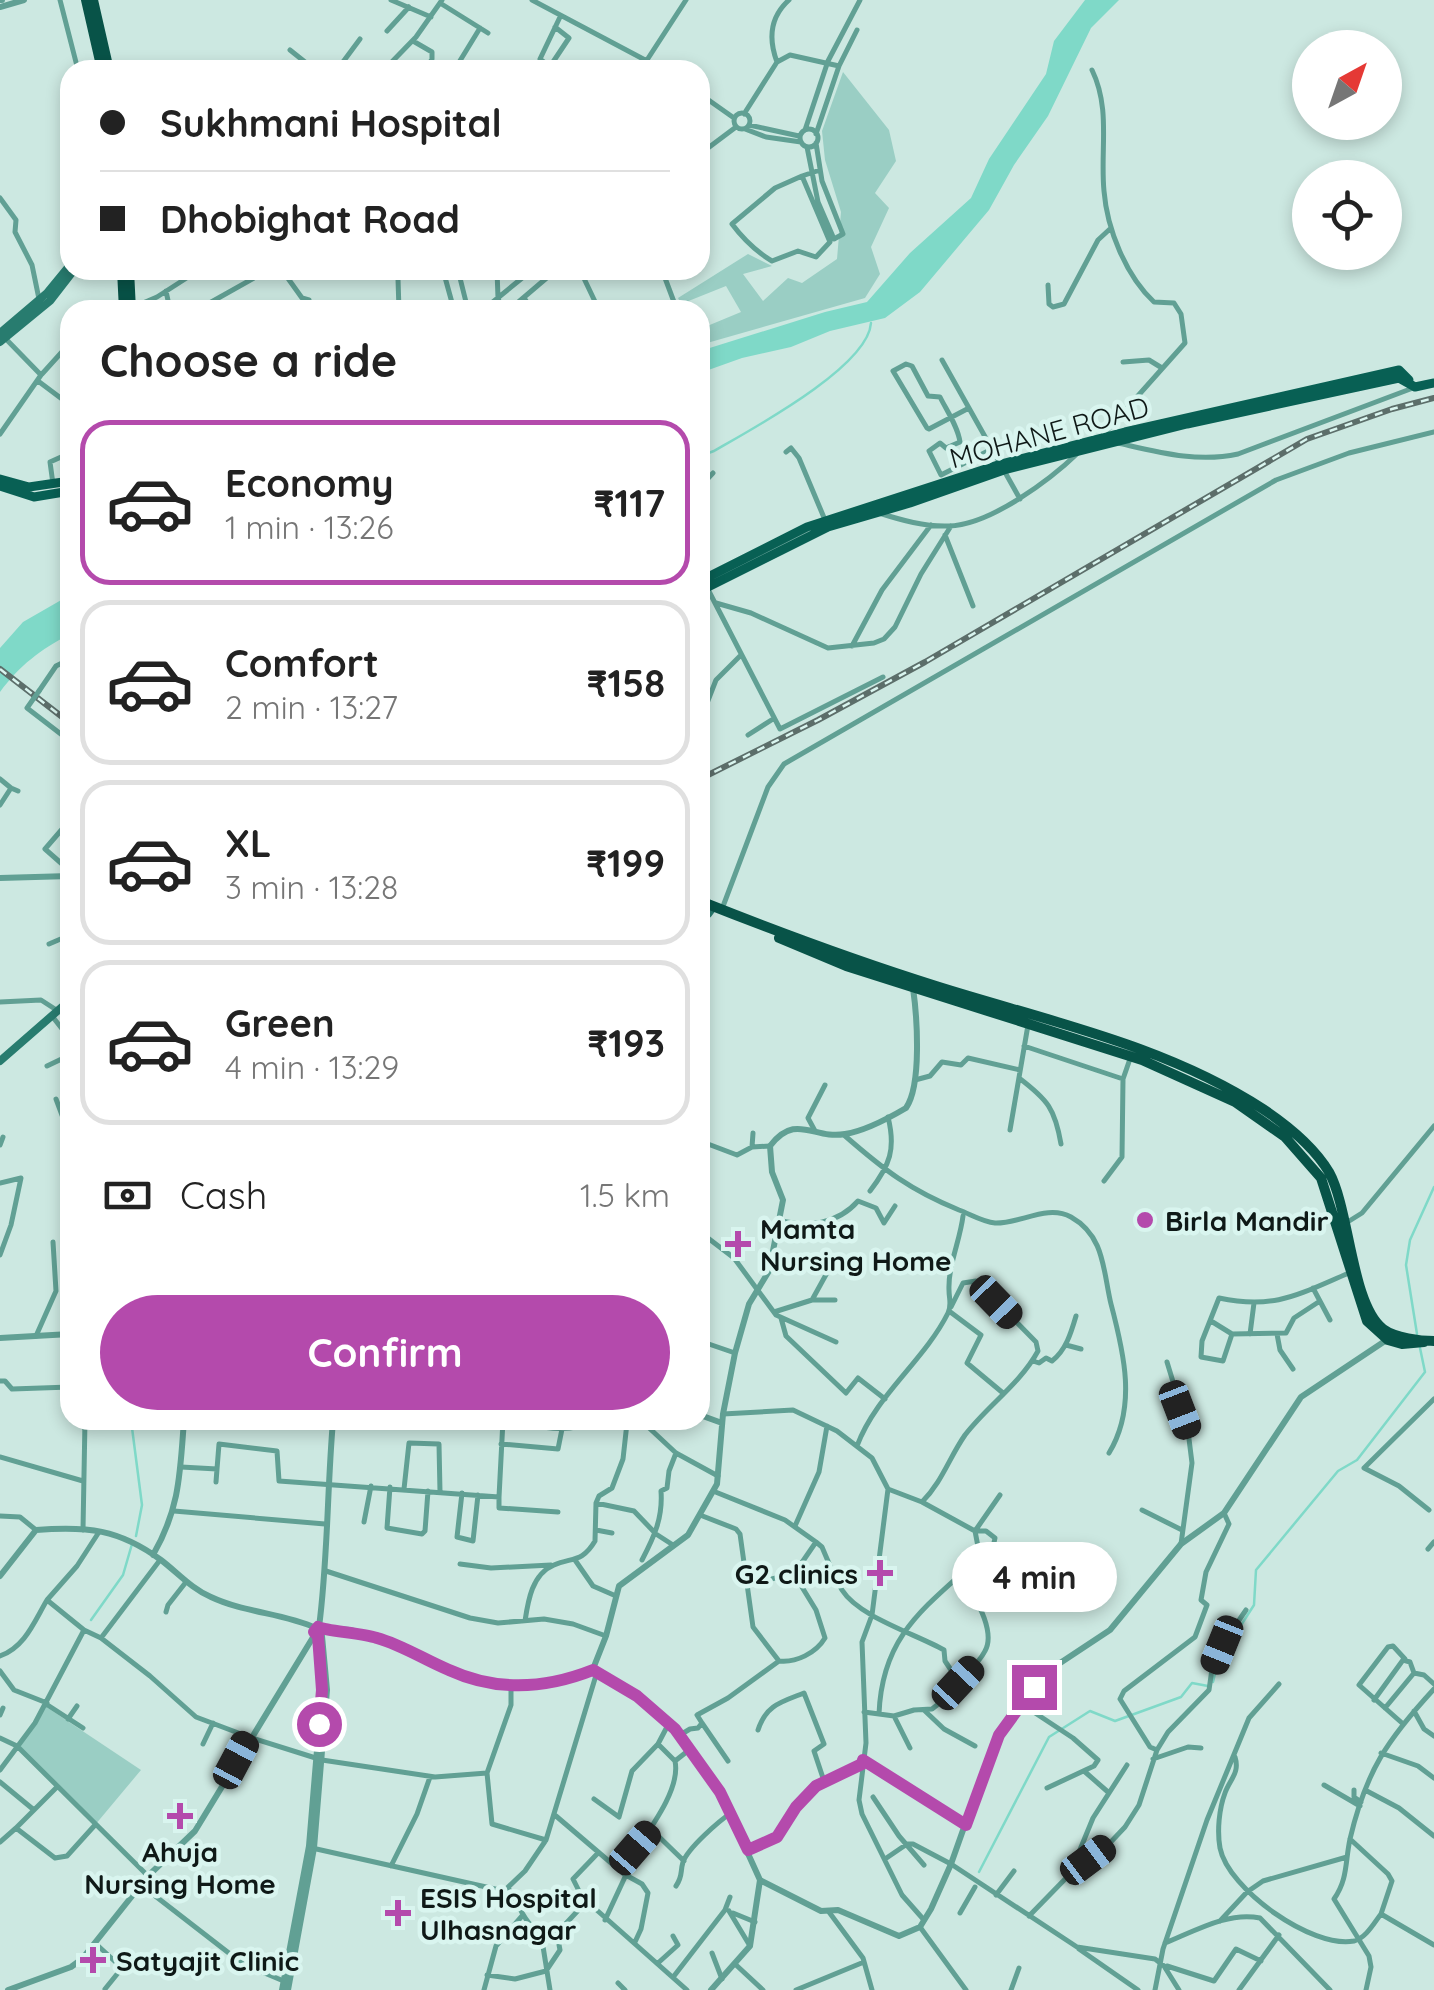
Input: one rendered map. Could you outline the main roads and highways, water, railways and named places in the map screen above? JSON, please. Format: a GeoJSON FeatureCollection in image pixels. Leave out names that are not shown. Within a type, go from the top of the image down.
{"type":"FeatureCollection","features":[{"type":"Feature","properties":{"kind":"highway"},"geometry":{"type":"LineString","coordinates":[[90,0],[104,60]]}},
{"type":"Feature","properties":{"kind":"highway"},"geometry":{"type":"LineString","coordinates":[[710,907],[798,942]]}},
{"type":"Feature","properties":{"kind":"highway"},"geometry":{"type":"LineString","coordinates":[[710,907],[914,983],[1183,1066],[1239,1094],[1294,1133],[1330,1174],[1367,1321],[1402,1344],[1429,1342]]}},
{"type":"Feature","properties":{"kind":"main road"},"geometry":{"type":"LineString","coordinates":[[1,337],[61,280]]}},
{"type":"Feature","properties":{"kind":"main road"},"geometry":{"type":"LineString","coordinates":[[1399,374],[1416,387],[1434,382]]}},
{"type":"Feature","properties":{"kind":"main road","name":"MOHANE ROAD"},"geometry":{"type":"LineString","coordinates":[[710,578],[827,523],[1003,467],[1399,374]]}},
{"type":"Feature","properties":{"kind":"main road","name":"MOHANE ROAD"},"geometry":{"type":"LineString","coordinates":[[1003,467],[1399,374]]}},
{"type":"Feature","properties":{"kind":"main road"},"geometry":{"type":"LineString","coordinates":[[0,482],[29,487],[60,483]]}},
{"type":"Feature","properties":{"kind":"main road"},"geometry":{"type":"LineString","coordinates":[[0,482],[34,497],[60,493]]}},
{"type":"Feature","properties":{"kind":"main road","name":"MOHANE ROAD"},"geometry":{"type":"LineString","coordinates":[[827,523],[879,513],[914,498]]}},
{"type":"Feature","properties":{"kind":"main road"},"geometry":{"type":"LineString","coordinates":[[0,1063],[60,1011]]}},
{"type":"Feature","properties":{"kind":"waterway"},"geometry":{"type":"LineString","coordinates":[[710,452],[830,377],[865,340],[871,323]]}},
{"type":"Feature","properties":{"kind":"waterway"},"geometry":{"type":"LineString","coordinates":[[1417,1334],[1406,1265],[1410,1240],[1434,1187]]}},
{"type":"Feature","properties":{"kind":"waterway"},"geometry":{"type":"LineString","coordinates":[[1213,1682],[1218,1661],[1254,1605],[1256,1570],[1338,1471],[1357,1460],[1425,1372],[1420,1348]]}},
{"type":"Feature","properties":{"kind":"waterway"},"geometry":{"type":"LineString","coordinates":[[132,1430],[142,1505],[136,1536]]}},
{"type":"Feature","properties":{"kind":"waterway"},"geometry":{"type":"LineString","coordinates":[[91,1620],[123,1575],[132,1544]]}},
{"type":"Feature","properties":{"kind":"waterway"},"geometry":{"type":"LineString","coordinates":[[979,1872],[1049,1737],[1090,1711],[1115,1721],[1181,1697],[1192,1683],[1208,1686]]}},
{"type":"Feature","properties":{"kind":"railway"},"geometry":{"type":"LineString","coordinates":[[710,774],[925,662],[1307,439],[1434,398]]}},
{"type":"Feature","properties":{"kind":"railway"},"geometry":{"type":"LineString","coordinates":[[0,669],[60,715]]}},
{"type":"Feature","properties":{"kind":"place","name":"Birla Mandir"},"geometry":{"type":"Point","coordinates":[1145,1220]}},
{"type":"Feature","properties":{"kind":"place","name":"Mamta Nursing Home"},"geometry":{"type":"Point","coordinates":[738,1244]}},
{"type":"Feature","properties":{"kind":"place","name":"G2 clinics"},"geometry":{"type":"Point","coordinates":[880,1573]}},
{"type":"Feature","properties":{"kind":"place","name":"Ahuja Nursing Home"},"geometry":{"type":"Point","coordinates":[180,1816]}},
{"type":"Feature","properties":{"kind":"place","name":"ESIS Hospital Ulhasnagar"},"geometry":{"type":"Point","coordinates":[398,1913]}},
{"type":"Feature","properties":{"kind":"place","name":"Satyajit Clinic"},"geometry":{"type":"Point","coordinates":[93,1960]}}]}
